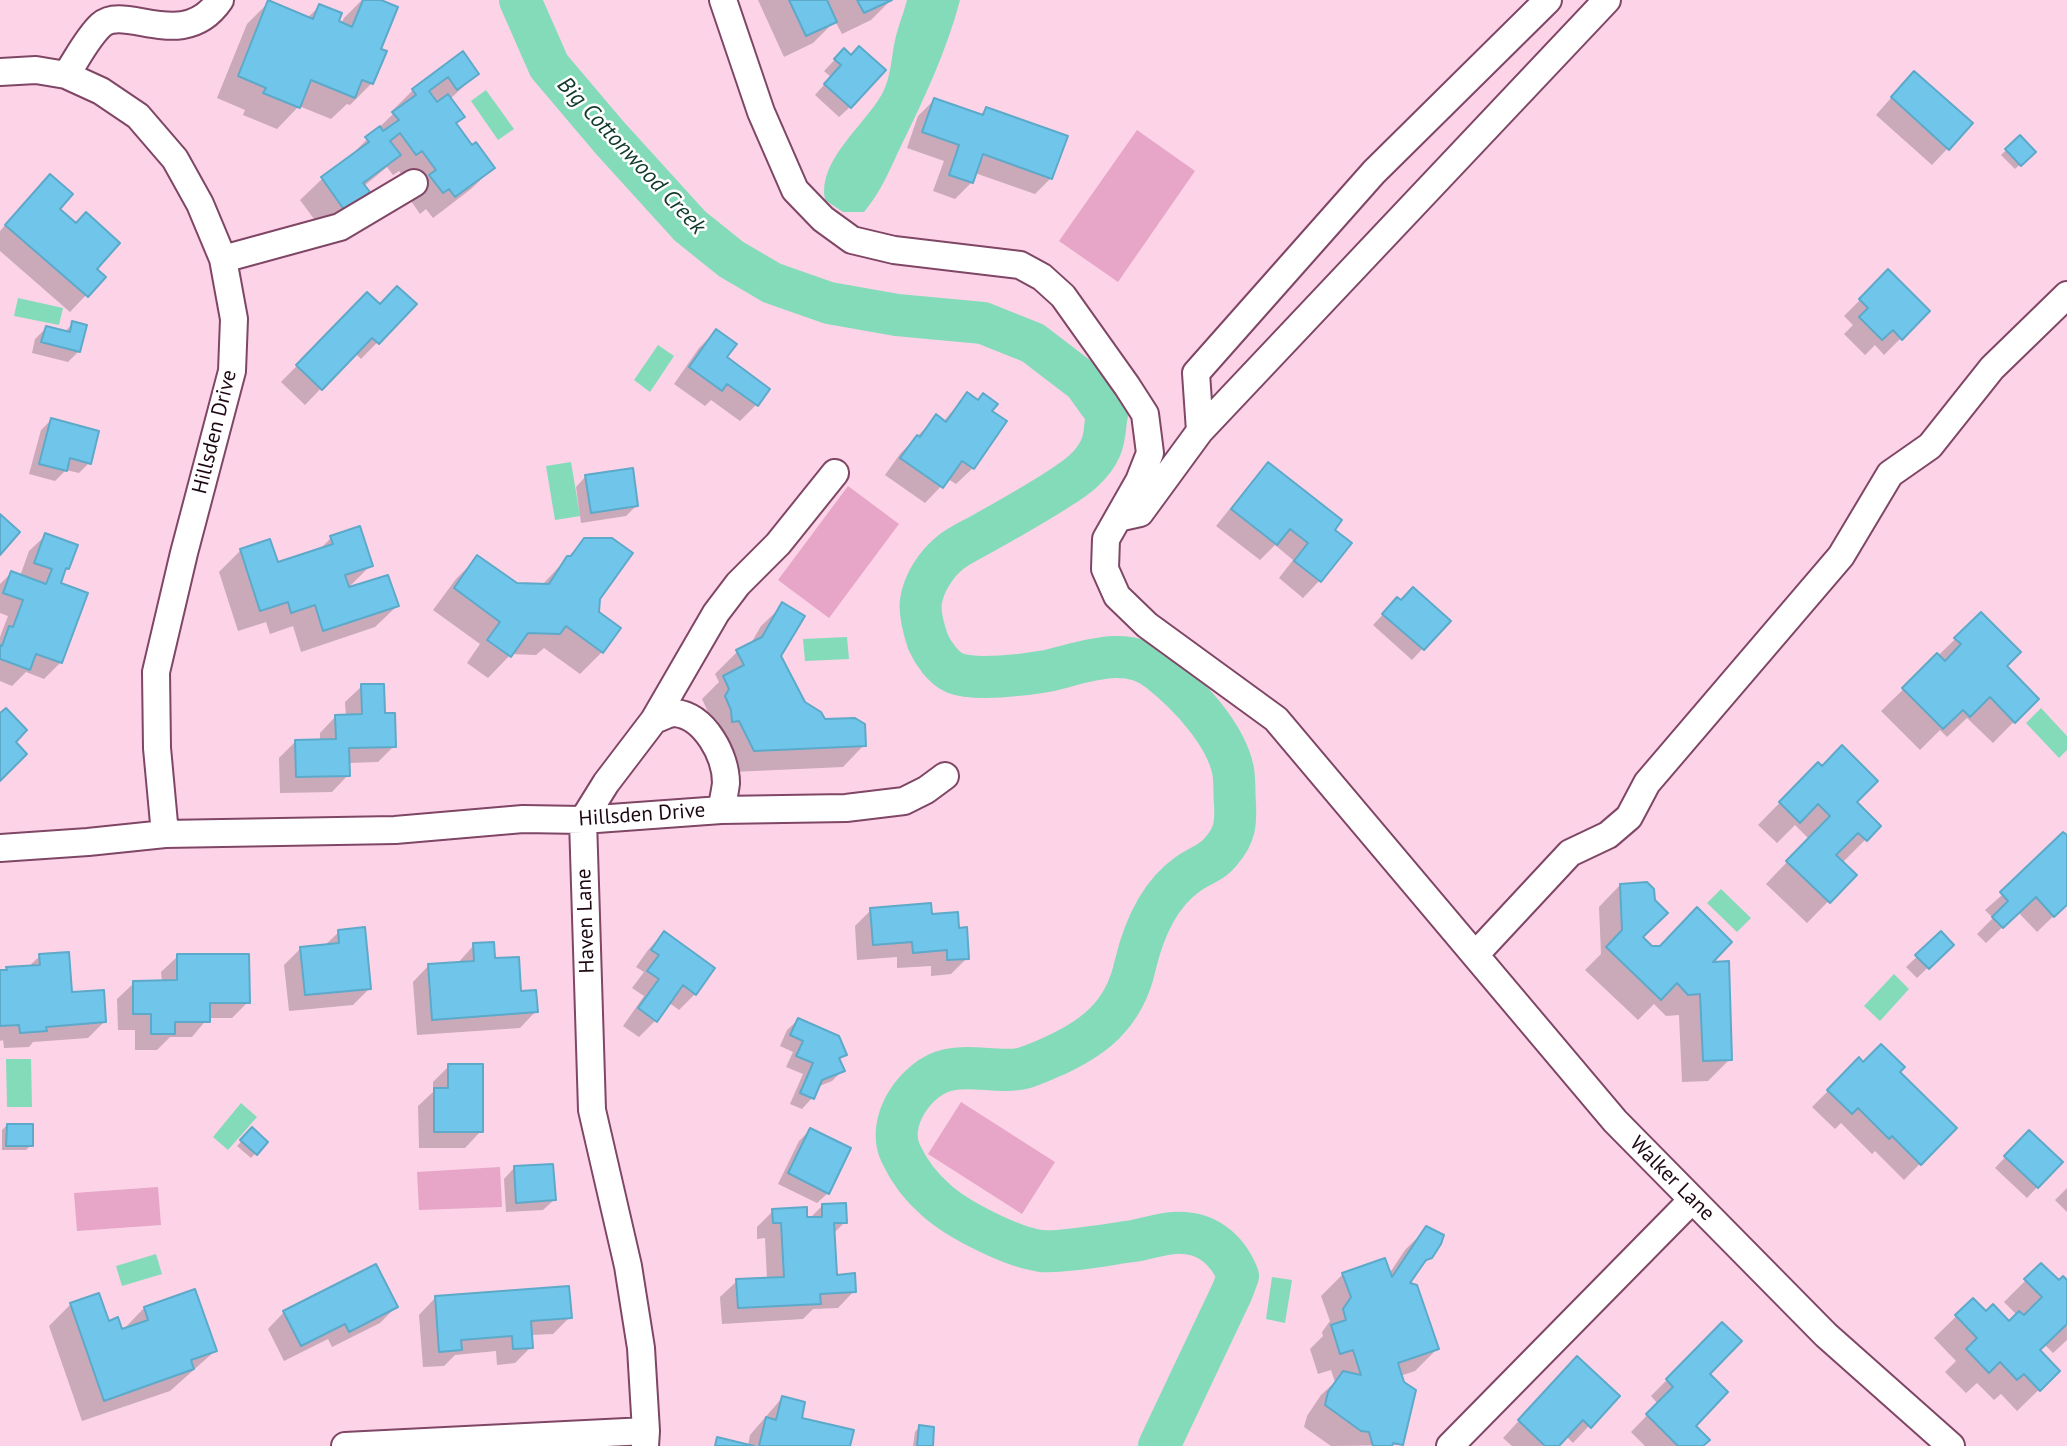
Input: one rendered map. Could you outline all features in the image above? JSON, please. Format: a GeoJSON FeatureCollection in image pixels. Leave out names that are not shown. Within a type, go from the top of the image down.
{"type":"FeatureCollection","features":[{"type":"Feature","properties":{"kind":"street"},"geometry":{"type":"LineString","coordinates":[[66,75],[101,24],[111,19],[169,27],[192,22],[211,12],[220,0]]}},
{"type":"Feature","properties":{"kind":"street","name":"Walker Lane"},"geometry":{"type":"LineString","coordinates":[[723,0],[761,112],[795,190],[823,219],[852,240],[884,247],[1020,265],[1042,276],[1063,296],[1145,414],[1150,453],[1139,481],[1107,539],[1105,569],[1117,596],[1147,625],[1276,719],[1615,1121],[1826,1335],[1951,1446]]}},
{"type":"Feature","properties":{"kind":"street"},"geometry":{"type":"LineString","coordinates":[[1200,431],[1196,373],[1374,172],[1548,0]]}},
{"type":"Feature","properties":{"kind":"street"},"geometry":{"type":"LineString","coordinates":[[1121,517],[1140,513],[1200,431],[1607,0]]}},
{"type":"Feature","properties":{"kind":"street","name":"Hillsden Drive"},"geometry":{"type":"LineString","coordinates":[[0,72],[36,70],[66,75],[101,91],[138,116],[175,159],[200,204],[223,259],[234,318],[232,371],[156,672],[157,748],[165,834]]}},
{"type":"Feature","properties":{"kind":"street"},"geometry":{"type":"LineString","coordinates":[[223,259],[340,227],[414,183]]}},
{"type":"Feature","properties":{"kind":"street"},"geometry":{"type":"LineString","coordinates":[[1475,955],[1570,853],[1608,835],[1629,817],[1647,783],[1841,556],[1890,474],[1930,446],[1993,368],[2067,295]]}},
{"type":"Feature","properties":{"kind":"street"},"geometry":{"type":"LineString","coordinates":[[583,820],[654,720],[723,603],[778,544],[835,473]]}},
{"type":"Feature","properties":{"kind":"street"},"geometry":{"type":"LineString","coordinates":[[654,720],[674,713],[697,722],[711,737],[723,760],[726,783],[721,810]]}},
{"type":"Feature","properties":{"kind":"street","name":"Hillsden Drive"},"geometry":{"type":"LineString","coordinates":[[0,848],[165,834],[395,830],[523,818],[583,820],[721,810],[846,808],[904,801],[945,776]]}},
{"type":"Feature","properties":{"kind":"street","name":"Haven Lane"},"geometry":{"type":"LineString","coordinates":[[583,820],[592,1110],[628,1266],[641,1348],[645,1439]]}},
{"type":"Feature","properties":{"kind":"street"},"geometry":{"type":"LineString","coordinates":[[1450,1446],[1692,1200]]}},
{"type":"Feature","properties":{"kind":"street"},"geometry":{"type":"LineString","coordinates":[[345,1446],[645,1439]]}},
{"type":"Feature","properties":{"kind":"shaded area"},"geometry":{"type":"Polygon","coordinates":[[[907,0],[960,0],[934,74],[880,188],[864,212],[843,212],[825,200],[824,186],[828,171],[844,144],[882,94],[890,73],[896,36],[907,0]]]}},
{"type":"Feature","properties":{"kind":"shaded area"},"geometry":{"type":"Polygon","coordinates":[[[486,90],[514,129],[498,140],[471,101],[486,90]]]}},
{"type":"Feature","properties":{"kind":"shaded area"},"geometry":{"type":"Polygon","coordinates":[[[1137,130],[1195,171],[1118,282],[1059,241],[1137,130]]]}},
{"type":"Feature","properties":{"kind":"shaded area"},"geometry":{"type":"Polygon","coordinates":[[[18,298],[63,308],[59,325],[14,316],[18,298]]]}},
{"type":"Feature","properties":{"kind":"shaded area"},"geometry":{"type":"Polygon","coordinates":[[[658,345],[674,356],[650,392],[634,380],[658,345]]]}},
{"type":"Feature","properties":{"kind":"shaded area"},"geometry":{"type":"Polygon","coordinates":[[[571,462],[580,516],[555,520],[546,466],[571,462]]]}},
{"type":"Feature","properties":{"kind":"shaded area"},"geometry":{"type":"Polygon","coordinates":[[[848,486],[899,524],[829,618],[778,580],[848,486]]]}},
{"type":"Feature","properties":{"kind":"shaded area"},"geometry":{"type":"Polygon","coordinates":[[[847,637],[849,659],[805,661],[803,639],[847,637]]]}},
{"type":"Feature","properties":{"kind":"shaded area"},"geometry":{"type":"Polygon","coordinates":[[[2041,708],[2067,736],[2067,750],[2059,758],[2026,723],[2041,708]]]}},
{"type":"Feature","properties":{"kind":"shaded area"},"geometry":{"type":"Polygon","coordinates":[[[1721,889],[1751,918],[1737,932],[1707,903],[1721,889]]]}},
{"type":"Feature","properties":{"kind":"shaded area"},"geometry":{"type":"Polygon","coordinates":[[[1894,974],[1909,989],[1880,1021],[1864,1006],[1894,974]]]}},
{"type":"Feature","properties":{"kind":"shaded area"},"geometry":{"type":"Polygon","coordinates":[[[6,1059],[31,1059],[32,1107],[7,1107],[6,1059]]]}},
{"type":"Feature","properties":{"kind":"shaded area"},"geometry":{"type":"Polygon","coordinates":[[[961,1102],[1055,1162],[1022,1214],[928,1154],[961,1102]]]}},
{"type":"Feature","properties":{"kind":"shaded area"},"geometry":{"type":"Polygon","coordinates":[[[241,1103],[257,1117],[228,1150],[213,1137],[241,1103]]]}},
{"type":"Feature","properties":{"kind":"shaded area"},"geometry":{"type":"Polygon","coordinates":[[[500,1167],[502,1207],[419,1210],[417,1172],[500,1167]]]}},
{"type":"Feature","properties":{"kind":"shaded area"},"geometry":{"type":"Polygon","coordinates":[[[158,1187],[161,1225],[77,1231],[74,1193],[158,1187]]]}},
{"type":"Feature","properties":{"kind":"shaded area"},"geometry":{"type":"Polygon","coordinates":[[[156,1254],[162,1274],[122,1286],[116,1266],[156,1254]]]}},
{"type":"Feature","properties":{"kind":"shaded area"},"geometry":{"type":"Polygon","coordinates":[[[1272,1277],[1292,1280],[1285,1323],[1266,1319],[1272,1277]]]}},
{"type":"Feature","properties":{"kind":"building"},"geometry":{"type":"Polygon","coordinates":[[[268,0],[313,19],[319,4],[342,13],[339,21],[352,27],[363,0],[381,0],[398,7],[381,49],[387,51],[373,84],[362,80],[355,98],[311,80],[300,108],[263,93],[266,88],[238,76],[268,0]]]}},
{"type":"Feature","properties":{"kind":"building"},"geometry":{"type":"Polygon","coordinates":[[[789,0],[827,0],[837,22],[806,36],[789,0]]]}},
{"type":"Feature","properties":{"kind":"building"},"geometry":{"type":"Polygon","coordinates":[[[857,0],[892,0],[864,13],[857,0]]]}},
{"type":"Feature","properties":{"kind":"building"},"geometry":{"type":"Polygon","coordinates":[[[859,46],[886,70],[851,108],[824,84],[841,65],[834,59],[844,48],[851,55],[859,46]]]}},
{"type":"Feature","properties":{"kind":"building"},"geometry":{"type":"Polygon","coordinates":[[[463,51],[479,74],[457,90],[448,77],[429,91],[437,102],[448,94],[465,117],[456,123],[472,145],[476,142],[495,168],[455,197],[449,189],[443,193],[429,175],[436,170],[422,151],[416,155],[400,133],[390,141],[401,155],[363,183],[370,192],[345,211],[321,177],[369,142],[365,137],[380,126],[383,131],[399,120],[392,112],[416,95],[412,89],[463,51]]]}},
{"type":"Feature","properties":{"kind":"building"},"geometry":{"type":"Polygon","coordinates":[[[1914,71],[1973,123],[1949,150],[1891,97],[1914,71]]]}},
{"type":"Feature","properties":{"kind":"building"},"geometry":{"type":"Polygon","coordinates":[[[934,98],[983,115],[986,107],[1068,136],[1052,179],[983,154],[973,183],[949,175],[959,145],[922,132],[934,98]]]}},
{"type":"Feature","properties":{"kind":"building"},"geometry":{"type":"Polygon","coordinates":[[[2020,135],[2036,152],[2021,166],[2005,149],[2020,135]]]}},
{"type":"Feature","properties":{"kind":"building"},"geometry":{"type":"Polygon","coordinates":[[[50,174],[73,194],[60,209],[76,223],[86,212],[120,243],[97,269],[106,277],[88,297],[5,225],[50,174]]]}},
{"type":"Feature","properties":{"kind":"building"},"geometry":{"type":"Polygon","coordinates":[[[1888,269],[1930,311],[1902,340],[1893,330],[1882,340],[1859,317],[1868,308],[1859,299],[1888,269]]]}},
{"type":"Feature","properties":{"kind":"building"},"geometry":{"type":"Polygon","coordinates":[[[397,286],[417,304],[379,344],[372,338],[322,390],[296,365],[367,292],[380,304],[397,286]]]}},
{"type":"Feature","properties":{"kind":"building"},"geometry":{"type":"Polygon","coordinates":[[[72,321],[87,325],[80,352],[41,342],[46,326],[70,332],[72,321]]]}},
{"type":"Feature","properties":{"kind":"building"},"geometry":{"type":"Polygon","coordinates":[[[716,329],[737,344],[727,357],[770,389],[758,406],[727,384],[722,391],[689,367],[716,329]]]}},
{"type":"Feature","properties":{"kind":"building"},"geometry":{"type":"Polygon","coordinates":[[[967,392],[978,400],[983,393],[998,404],[992,411],[1007,421],[974,469],[962,461],[943,488],[900,458],[917,435],[920,437],[936,414],[946,422],[967,392]]]}},
{"type":"Feature","properties":{"kind":"building"},"geometry":{"type":"Polygon","coordinates":[[[51,418],[99,431],[91,464],[70,458],[67,471],[39,464],[51,418]]]}},
{"type":"Feature","properties":{"kind":"building"},"geometry":{"type":"Polygon","coordinates":[[[1268,462],[1342,520],[1335,530],[1352,543],[1321,582],[1294,561],[1308,543],[1290,529],[1277,545],[1231,509],[1268,462]]]}},
{"type":"Feature","properties":{"kind":"building"},"geometry":{"type":"Polygon","coordinates":[[[633,468],[638,506],[591,513],[585,475],[633,468]]]}},
{"type":"Feature","properties":{"kind":"building"},"geometry":{"type":"Polygon","coordinates":[[[0,514],[20,532],[0,555],[0,514]]]}},
{"type":"Feature","properties":{"kind":"building"},"geometry":{"type":"Polygon","coordinates":[[[360,526],[373,566],[345,575],[349,587],[388,575],[399,606],[323,631],[315,605],[291,613],[288,602],[260,611],[240,549],[270,539],[278,562],[333,544],[330,536],[360,526]]]}},
{"type":"Feature","properties":{"kind":"building"},"geometry":{"type":"Polygon","coordinates":[[[45,533],[78,545],[61,583],[88,593],[62,663],[36,654],[30,670],[0,659],[0,645],[2,646],[9,626],[13,627],[23,600],[3,593],[11,571],[46,584],[52,569],[34,563],[45,533]]]}},
{"type":"Feature","properties":{"kind":"building"},"geometry":{"type":"Polygon","coordinates":[[[584,538],[612,538],[633,553],[600,599],[599,612],[621,628],[603,653],[566,626],[560,634],[528,633],[511,657],[487,640],[500,622],[454,588],[477,555],[517,583],[549,584],[567,556],[571,556],[584,538]]]}},
{"type":"Feature","properties":{"kind":"building"},"geometry":{"type":"Polygon","coordinates":[[[1413,587],[1451,621],[1424,650],[1382,614],[1397,597],[1401,600],[1413,587]]]}},
{"type":"Feature","properties":{"kind":"building"},"geometry":{"type":"Polygon","coordinates":[[[782,602],[805,616],[781,656],[805,702],[821,712],[825,719],[855,718],[865,724],[866,746],[754,751],[739,721],[732,722],[731,710],[725,696],[729,689],[723,676],[744,665],[736,650],[762,637],[782,602]]]}},
{"type":"Feature","properties":{"kind":"building"},"geometry":{"type":"Polygon","coordinates":[[[1981,612],[2021,652],[2007,666],[2039,699],[2015,723],[1990,697],[1970,717],[1963,710],[1943,729],[1902,688],[1937,653],[1945,661],[1961,644],[1954,638],[1981,612]]]}},
{"type":"Feature","properties":{"kind":"building"},"geometry":{"type":"Polygon","coordinates":[[[361,684],[384,684],[385,713],[395,713],[396,747],[349,748],[350,776],[296,777],[295,740],[336,739],[335,715],[362,714],[361,684]]]}},
{"type":"Feature","properties":{"kind":"building"},"geometry":{"type":"Polygon","coordinates":[[[6,708],[27,730],[16,742],[27,754],[0,781],[0,713],[6,708]]]}},
{"type":"Feature","properties":{"kind":"building"},"geometry":{"type":"Polygon","coordinates":[[[1842,745],[1878,781],[1857,802],[1881,826],[1867,841],[1858,833],[1836,855],[1857,875],[1830,903],[1786,861],[1830,816],[1818,804],[1800,823],[1779,802],[1818,762],[1822,766],[1842,745]]]}},
{"type":"Feature","properties":{"kind":"building"},"geometry":{"type":"Polygon","coordinates":[[[2063,832],[2067,835],[2067,905],[2054,917],[2036,897],[2003,928],[1992,917],[2008,901],[2000,892],[2063,832]]]}},
{"type":"Feature","properties":{"kind":"building"},"geometry":{"type":"Polygon","coordinates":[[[1647,882],[1654,889],[1655,900],[1668,913],[1643,937],[1652,946],[1660,946],[1697,907],[1732,942],[1713,962],[1729,961],[1732,1060],[1703,1061],[1700,994],[1688,995],[1677,983],[1661,1000],[1606,947],[1622,930],[1620,884],[1647,882]]]}},
{"type":"Feature","properties":{"kind":"building"},"geometry":{"type":"Polygon","coordinates":[[[931,903],[932,914],[958,912],[959,928],[967,927],[969,959],[947,960],[947,950],[913,953],[912,942],[873,945],[870,908],[931,903]]]}},
{"type":"Feature","properties":{"kind":"building"},"geometry":{"type":"Polygon","coordinates":[[[365,927],[371,989],[305,995],[300,947],[339,943],[338,930],[365,927]]]}},
{"type":"Feature","properties":{"kind":"building"},"geometry":{"type":"Polygon","coordinates":[[[664,931],[715,968],[696,995],[683,985],[657,1022],[638,1008],[659,979],[647,971],[659,955],[651,950],[664,931]]]}},
{"type":"Feature","properties":{"kind":"building"},"geometry":{"type":"Polygon","coordinates":[[[1941,931],[1954,945],[1929,969],[1915,955],[1941,931]]]}},
{"type":"Feature","properties":{"kind":"building"},"geometry":{"type":"Polygon","coordinates":[[[494,942],[495,958],[519,957],[521,991],[536,990],[538,1012],[432,1020],[428,964],[474,961],[473,943],[494,942]]]}},
{"type":"Feature","properties":{"kind":"building"},"geometry":{"type":"Polygon","coordinates":[[[69,952],[72,992],[104,990],[106,1022],[46,1027],[47,1031],[20,1033],[19,1025],[0,1026],[0,970],[7,970],[6,967],[40,965],[39,954],[69,952]]]}},
{"type":"Feature","properties":{"kind":"building"},"geometry":{"type":"Polygon","coordinates":[[[177,954],[249,954],[250,1003],[210,1003],[210,1022],[175,1022],[175,1034],[151,1034],[151,1014],[133,1014],[133,981],[177,980],[177,954]]]}},
{"type":"Feature","properties":{"kind":"building"},"geometry":{"type":"Polygon","coordinates":[[[798,1018],[839,1036],[847,1055],[839,1058],[845,1071],[822,1080],[814,1099],[800,1093],[813,1063],[796,1056],[803,1041],[790,1035],[798,1018]]]}},
{"type":"Feature","properties":{"kind":"building"},"geometry":{"type":"Polygon","coordinates":[[[1881,1044],[1905,1067],[1900,1072],[1957,1128],[1921,1165],[1892,1136],[1889,1139],[1858,1108],[1852,1114],[1827,1090],[1859,1057],[1863,1062],[1881,1044]]]}},
{"type":"Feature","properties":{"kind":"building"},"geometry":{"type":"Polygon","coordinates":[[[448,1064],[483,1064],[483,1132],[434,1132],[434,1088],[448,1088],[448,1064]]]}},
{"type":"Feature","properties":{"kind":"building"},"geometry":{"type":"Polygon","coordinates":[[[7,1124],[33,1124],[33,1146],[6,1146],[7,1124]]]}},
{"type":"Feature","properties":{"kind":"building"},"geometry":{"type":"Polygon","coordinates":[[[252,1127],[268,1142],[257,1155],[240,1140],[252,1127]]]}},
{"type":"Feature","properties":{"kind":"building"},"geometry":{"type":"Polygon","coordinates":[[[810,1128],[851,1148],[829,1194],[788,1173],[810,1128]]]}},
{"type":"Feature","properties":{"kind":"building"},"geometry":{"type":"Polygon","coordinates":[[[2029,1130],[2063,1162],[2038,1188],[2004,1156],[2029,1130]]]}},
{"type":"Feature","properties":{"kind":"building"},"geometry":{"type":"Polygon","coordinates":[[[553,1164],[556,1200],[516,1203],[514,1166],[553,1164]]]}},
{"type":"Feature","properties":{"kind":"building"},"geometry":{"type":"Polygon","coordinates":[[[846,1203],[847,1223],[834,1223],[837,1275],[855,1273],[856,1292],[820,1294],[821,1304],[738,1308],[736,1279],[784,1277],[781,1223],[773,1223],[772,1209],[807,1207],[807,1217],[822,1217],[822,1204],[846,1203]]]}},
{"type":"Feature","properties":{"kind":"building"},"geometry":{"type":"Polygon","coordinates":[[[1426,1226],[1444,1235],[1432,1258],[1426,1260],[1410,1283],[1417,1285],[1439,1349],[1398,1363],[1404,1382],[1416,1390],[1403,1445],[1393,1443],[1392,1446],[1373,1446],[1369,1432],[1361,1431],[1325,1405],[1328,1392],[1343,1371],[1361,1375],[1353,1350],[1340,1354],[1331,1325],[1346,1320],[1343,1309],[1351,1297],[1342,1273],[1385,1258],[1392,1277],[1426,1226]]]}},
{"type":"Feature","properties":{"kind":"building"},"geometry":{"type":"Polygon","coordinates":[[[2041,1263],[2059,1280],[2063,1276],[2067,1280],[2067,1324],[2040,1350],[2060,1371],[2040,1391],[2024,1374],[2017,1380],[2000,1362],[1989,1373],[1966,1349],[1977,1338],[1955,1315],[1973,1298],[1986,1311],[1993,1304],[2009,1321],[2019,1311],[2024,1315],[2042,1297],[2024,1279],[2041,1263]]]}},
{"type":"Feature","properties":{"kind":"building"},"geometry":{"type":"Polygon","coordinates":[[[376,1264],[398,1307],[349,1332],[345,1324],[301,1346],[283,1311],[376,1264]]]}},
{"type":"Feature","properties":{"kind":"building"},"geometry":{"type":"Polygon","coordinates":[[[569,1286],[572,1318],[531,1321],[533,1348],[513,1349],[512,1336],[461,1340],[462,1350],[439,1352],[435,1296],[569,1286]]]}},
{"type":"Feature","properties":{"kind":"building"},"geometry":{"type":"Polygon","coordinates":[[[195,1289],[217,1351],[191,1360],[194,1369],[104,1401],[70,1303],[99,1293],[109,1321],[118,1317],[122,1329],[148,1320],[144,1307],[195,1289]]]}},
{"type":"Feature","properties":{"kind":"building"},"geometry":{"type":"Polygon","coordinates":[[[1722,1322],[1742,1341],[1710,1374],[1728,1392],[1696,1426],[1710,1440],[1703,1446],[1678,1446],[1646,1414],[1673,1387],[1666,1379],[1722,1322]]]}},
{"type":"Feature","properties":{"kind":"building"},"geometry":{"type":"Polygon","coordinates":[[[1577,1356],[1620,1396],[1591,1428],[1583,1420],[1559,1446],[1545,1446],[1518,1420],[1577,1356]]]}},
{"type":"Feature","properties":{"kind":"building"},"geometry":{"type":"Polygon","coordinates":[[[782,1396],[805,1402],[802,1418],[854,1430],[850,1446],[759,1446],[766,1417],[776,1420],[782,1396]]]}},
{"type":"Feature","properties":{"kind":"building"},"geometry":{"type":"Polygon","coordinates":[[[919,1425],[934,1427],[933,1446],[917,1446],[919,1425]]]}},
{"type":"Feature","properties":{"kind":"building"},"geometry":{"type":"Polygon","coordinates":[[[717,1437],[754,1446],[715,1446],[717,1437]]]}},
{"type":"Feature","properties":{"kind":"waterway","name":"Big Cottonwood Creek"},"geometry":{"type":"LineString","coordinates":[[520,0],[549,66],[690,226],[731,259],[772,283],[829,303],[897,315],[983,323],[1033,343],[1084,382],[1107,414],[1101,447],[1084,471],[1040,500],[958,547],[936,567],[921,601],[926,637],[943,664],[951,671],[964,675],[987,677],[1026,674],[1090,660],[1119,657],[1133,658],[1159,671],[1204,715],[1229,756],[1234,774],[1234,828],[1230,839],[1218,854],[1177,883],[1160,903],[1147,927],[1130,984],[1123,999],[1104,1024],[1063,1052],[1024,1068],[957,1068],[936,1074],[915,1091],[906,1103],[900,1115],[897,1141],[912,1173],[936,1200],[971,1224],[1015,1244],[1041,1251],[1061,1251],[1185,1233],[1214,1243],[1228,1257],[1238,1276],[1159,1446]]}}]}
